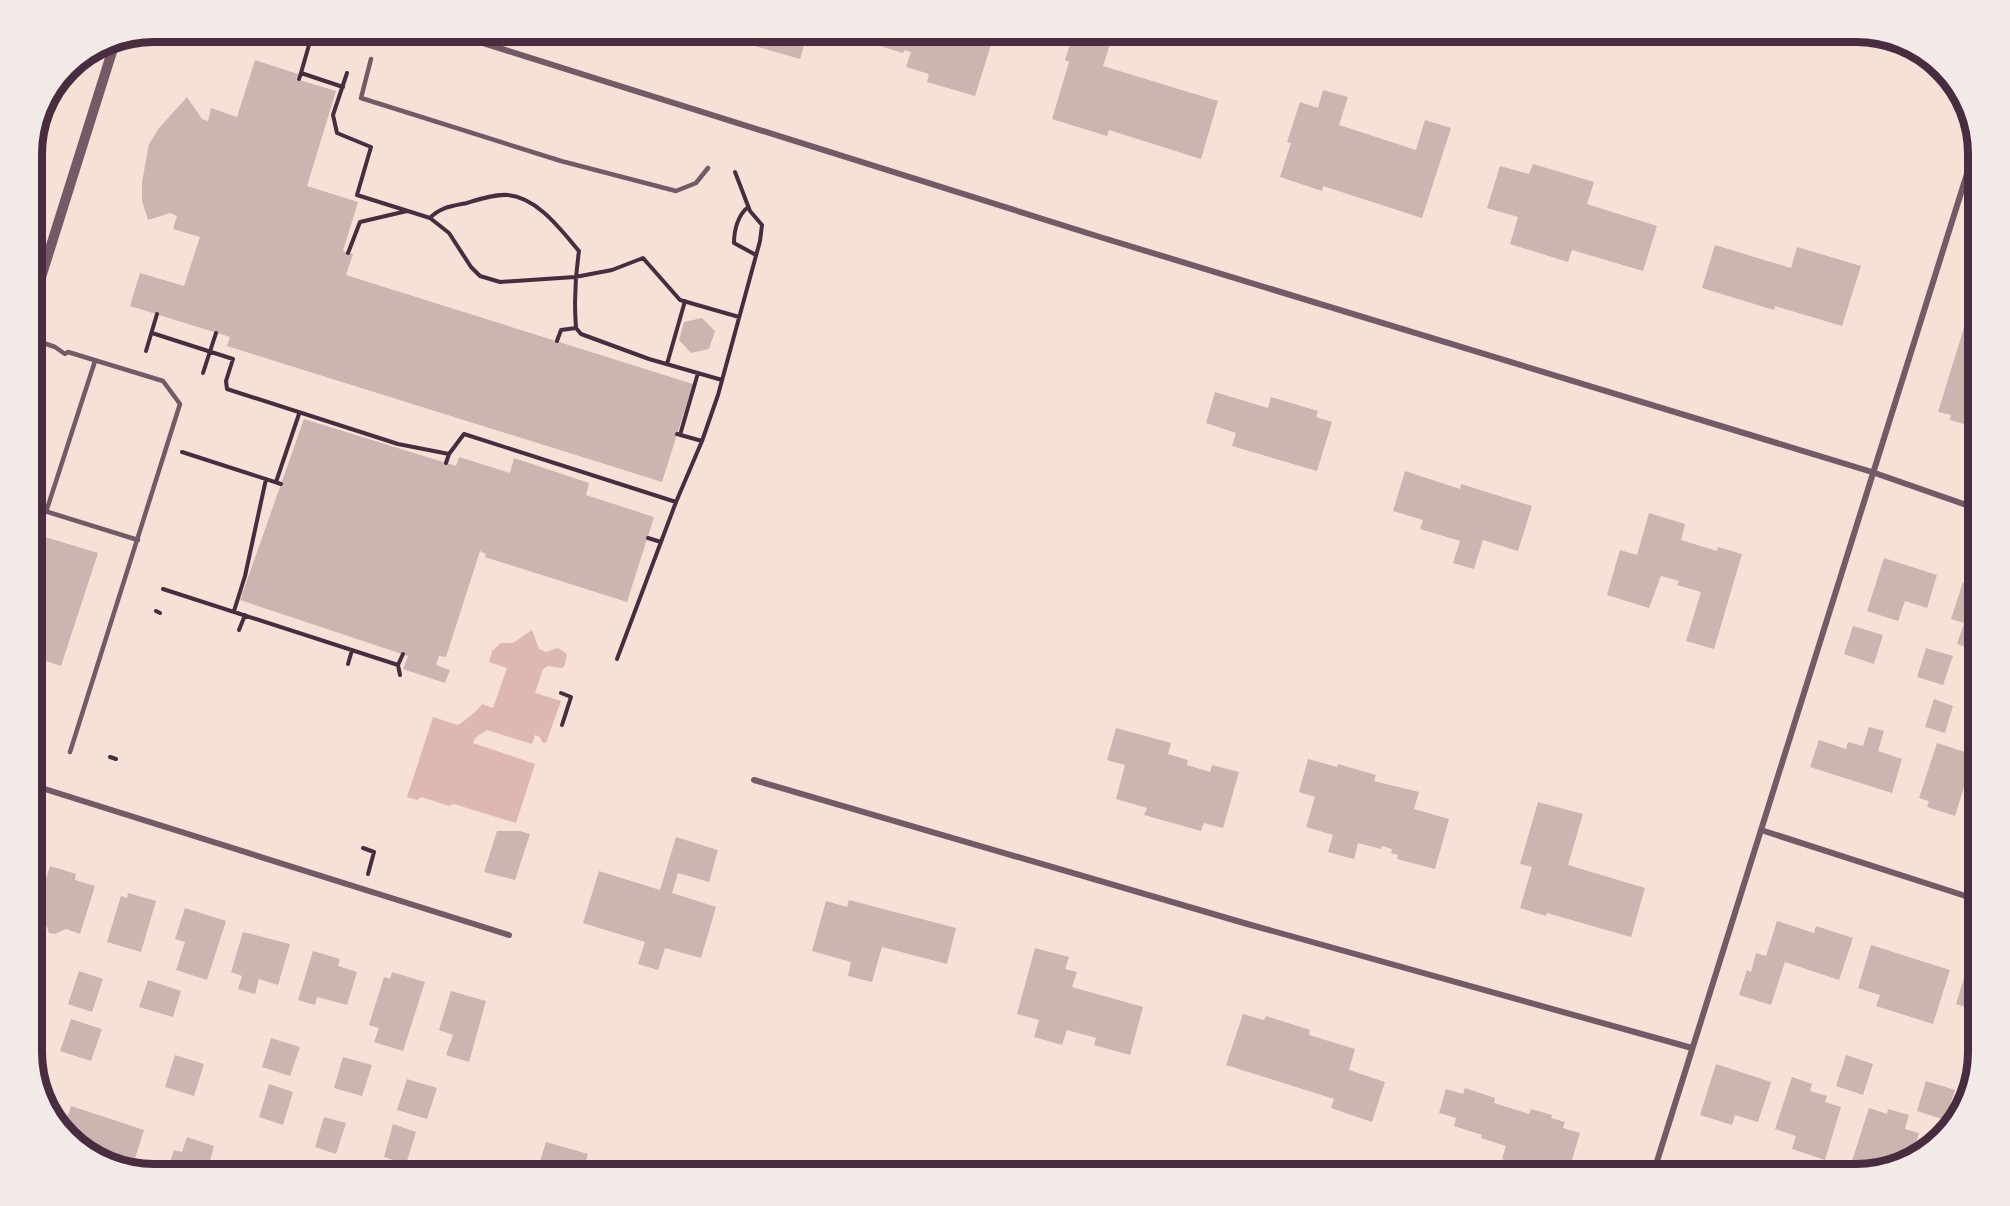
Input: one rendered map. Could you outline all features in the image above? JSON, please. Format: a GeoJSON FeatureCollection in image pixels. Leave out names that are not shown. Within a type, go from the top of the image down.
{"type":"FeatureCollection","features":[{"type":"Feature","properties":{"kind":"street"},"geometry":{"type":"LineString","coordinates":[[480,42],[1100,237],[1872,472],[1968,505]]}},
{"type":"Feature","properties":{"kind":"street"},"geometry":{"type":"LineString","coordinates":[[42,274],[112,51]]}},
{"type":"Feature","properties":{"kind":"street"},"geometry":{"type":"LineString","coordinates":[[1656,1164],[1968,170]]}},
{"type":"Feature","properties":{"kind":"street"},"geometry":{"type":"LineString","coordinates":[[754,780],[1244,923],[1692,1048]]}},
{"type":"Feature","properties":{"kind":"street"},"geometry":{"type":"LineString","coordinates":[[42,788],[509,936]]}},
{"type":"Feature","properties":{"kind":"street"},"geometry":{"type":"LineString","coordinates":[[1761,830],[1968,897]]}},
{"type":"Feature","properties":{"kind":"lane"},"geometry":{"type":"LineString","coordinates":[[371,59],[361,98],[561,160],[676,191],[696,183],[708,168]]}},
{"type":"Feature","properties":{"kind":"lane"},"geometry":{"type":"LineString","coordinates":[[42,342],[65,354],[68,352],[163,381],[180,404],[70,752]]}},
{"type":"Feature","properties":{"kind":"lane"},"geometry":{"type":"LineString","coordinates":[[46,512],[94,361]]}},
{"type":"Feature","properties":{"kind":"lane"},"geometry":{"type":"LineString","coordinates":[[42,511],[138,540]]}},
{"type":"Feature","properties":{"kind":"path"},"geometry":{"type":"LineString","coordinates":[[299,79],[310,42]]}},
{"type":"Feature","properties":{"kind":"path"},"geometry":{"type":"LineString","coordinates":[[348,70],[333,115],[337,133],[370,147],[357,195],[430,219],[449,233],[471,267],[480,276],[500,282],[575,277],[612,270],[643,258],[680,300],[739,317]]}},
{"type":"Feature","properties":{"kind":"path"},"geometry":{"type":"LineString","coordinates":[[301,73],[343,87]]}},
{"type":"Feature","properties":{"kind":"path"},"geometry":{"type":"LineString","coordinates":[[617,659],[676,502],[702,441],[722,380],[756,255],[762,225],[748,207],[735,172]]}},
{"type":"Feature","properties":{"kind":"path"},"geometry":{"type":"LineString","coordinates":[[430,219],[438,210],[487,198],[507,195],[526,200],[542,210],[579,251],[575,277],[576,328],[581,334],[667,364],[722,380]]}},
{"type":"Feature","properties":{"kind":"path"},"geometry":{"type":"LineString","coordinates":[[748,207],[741,212],[734,233],[734,243],[756,255]]}},
{"type":"Feature","properties":{"kind":"path"},"geometry":{"type":"LineString","coordinates":[[348,253],[360,222],[407,211]]}},
{"type":"Feature","properties":{"kind":"path"},"geometry":{"type":"LineString","coordinates":[[667,364],[685,301]]}},
{"type":"Feature","properties":{"kind":"path"},"geometry":{"type":"LineString","coordinates":[[146,351],[157,314]]}},
{"type":"Feature","properties":{"kind":"path"},"geometry":{"type":"LineString","coordinates":[[557,341],[561,330],[576,328]]}},
{"type":"Feature","properties":{"kind":"path"},"geometry":{"type":"LineString","coordinates":[[152,333],[233,359],[226,381],[227,389],[398,444],[449,454]]}},
{"type":"Feature","properties":{"kind":"path"},"geometry":{"type":"LineString","coordinates":[[203,373],[216,333]]}},
{"type":"Feature","properties":{"kind":"path"},"geometry":{"type":"LineString","coordinates":[[698,373],[679,434],[702,441]]}},
{"type":"Feature","properties":{"kind":"path"},"geometry":{"type":"LineString","coordinates":[[185,453],[279,483],[299,414]]}},
{"type":"Feature","properties":{"kind":"path"},"geometry":{"type":"LineString","coordinates":[[446,463],[449,454],[464,434],[676,502]]}},
{"type":"Feature","properties":{"kind":"path"},"geometry":{"type":"LineString","coordinates":[[234,611],[245,576],[266,479]]}},
{"type":"Feature","properties":{"kind":"path"},"geometry":{"type":"LineString","coordinates":[[648,538],[661,542]]}},
{"type":"Feature","properties":{"kind":"path"},"geometry":{"type":"LineString","coordinates":[[163,589],[398,665]]}},
{"type":"Feature","properties":{"kind":"path"},"geometry":{"type":"LineString","coordinates":[[239,630],[245,615]]}},
{"type":"Feature","properties":{"kind":"path"},"geometry":{"type":"LineString","coordinates":[[348,664],[352,650]]}},
{"type":"Feature","properties":{"kind":"path"},"geometry":{"type":"LineString","coordinates":[[400,675],[398,665],[403,654]]}},
{"type":"Feature","properties":{"kind":"path"},"geometry":{"type":"LineString","coordinates":[[561,693],[571,697],[562,725]]}},
{"type":"Feature","properties":{"kind":"path"},"geometry":{"type":"LineString","coordinates":[[110,758],[116,759]]}},
{"type":"Feature","properties":{"kind":"path"},"geometry":{"type":"LineString","coordinates":[[363,848],[375,852],[364,889]]}},
{"type":"Feature","properties":{"kind":"shaded area"},"geometry":{"type":"Polygon","coordinates":[[[532,630],[539,649],[546,652],[558,648],[567,654],[565,665],[562,668],[548,666],[543,669],[535,693],[561,701],[546,743],[535,735],[532,744],[487,730],[475,738],[473,743],[535,764],[516,823],[454,804],[449,806],[422,797],[417,800],[407,797],[433,717],[458,725],[482,704],[493,708],[507,668],[489,662],[492,651],[501,643],[513,643],[532,630]]]}},
{"type":"Feature","properties":{"kind":"building"},"geometry":{"type":"Polygon","coordinates":[[[756,42],[805,42],[800,59],[755,46],[756,42]]]}},
{"type":"Feature","properties":{"kind":"building"},"geometry":{"type":"Polygon","coordinates":[[[867,42],[992,42],[975,96],[927,82],[929,74],[906,67],[911,52],[904,50],[903,53],[867,42]]]}},
{"type":"Feature","properties":{"kind":"building"},"geometry":{"type":"Polygon","coordinates":[[[1071,42],[1111,42],[1103,66],[1218,101],[1201,159],[1109,130],[1107,136],[1052,119],[1069,62],[1065,60],[1071,42]]]}},
{"type":"Feature","properties":{"kind":"building"},"geometry":{"type":"Polygon","coordinates":[[[255,60],[298,74],[296,79],[336,91],[307,186],[358,202],[343,251],[353,254],[346,275],[693,384],[662,482],[227,346],[230,337],[130,306],[140,273],[184,286],[200,237],[173,229],[177,216],[170,213],[148,220],[142,201],[142,182],[149,144],[159,128],[187,97],[202,119],[208,121],[211,108],[237,117],[255,60]]]}},
{"type":"Feature","properties":{"kind":"building"},"geometry":{"type":"Polygon","coordinates":[[[1323,90],[1348,97],[1339,125],[1416,150],[1425,120],[1451,128],[1422,218],[1323,186],[1322,191],[1280,177],[1291,143],[1287,142],[1300,102],[1318,108],[1323,90]]]}},
{"type":"Feature","properties":{"kind":"building"},"geometry":{"type":"Polygon","coordinates":[[[1533,164],[1594,182],[1587,204],[1657,226],[1643,271],[1572,250],[1568,262],[1510,244],[1518,217],[1487,208],[1500,166],[1529,174],[1533,164]]]}},
{"type":"Feature","properties":{"kind":"building"},"geometry":{"type":"Polygon","coordinates":[[[1715,245],[1791,268],[1797,247],[1861,266],[1842,326],[1775,306],[1774,310],[1702,288],[1715,245]]]}},
{"type":"Feature","properties":{"kind":"building"},"geometry":{"type":"Polygon","coordinates":[[[702,318],[715,331],[709,349],[691,353],[679,340],[684,322],[702,318]]]}},
{"type":"Feature","properties":{"kind":"building"},"geometry":{"type":"Polygon","coordinates":[[[1966,321],[1968,322],[1968,425],[1950,420],[1951,415],[1938,412],[1966,321]]]}},
{"type":"Feature","properties":{"kind":"building"},"geometry":{"type":"Polygon","coordinates":[[[1215,392],[1268,408],[1271,397],[1318,411],[1316,417],[1332,422],[1317,471],[1232,446],[1236,433],[1206,423],[1215,392]]]}},
{"type":"Feature","properties":{"kind":"building"},"geometry":{"type":"Polygon","coordinates":[[[304,419],[456,466],[459,457],[510,473],[514,458],[589,483],[586,495],[654,517],[627,602],[485,557],[486,554],[480,551],[446,657],[439,656],[436,665],[450,670],[445,683],[403,669],[408,656],[240,600],[304,419]]]}},
{"type":"Feature","properties":{"kind":"building"},"geometry":{"type":"Polygon","coordinates":[[[1405,471],[1460,489],[1461,484],[1532,506],[1518,551],[1483,540],[1474,569],[1453,563],[1460,541],[1420,529],[1423,520],[1393,511],[1405,471]]]}},
{"type":"Feature","properties":{"kind":"building"},"geometry":{"type":"Polygon","coordinates":[[[1649,513],[1685,524],[1681,540],[1717,551],[1718,547],[1742,554],[1714,649],[1686,641],[1701,592],[1677,585],[1679,581],[1661,576],[1649,608],[1607,595],[1620,550],[1637,555],[1649,513]]]}},
{"type":"Feature","properties":{"kind":"building"},"geometry":{"type":"Polygon","coordinates":[[[42,536],[98,553],[61,666],[43,660],[42,663],[42,536]]]}},
{"type":"Feature","properties":{"kind":"building"},"geometry":{"type":"Polygon","coordinates":[[[1884,558],[1937,575],[1927,608],[1905,601],[1898,621],[1867,611],[1884,558]]]}},
{"type":"Feature","properties":{"kind":"building"},"geometry":{"type":"Polygon","coordinates":[[[1963,582],[1968,584],[1968,648],[1957,644],[1964,623],[1951,619],[1963,582]]]}},
{"type":"Feature","properties":{"kind":"building"},"geometry":{"type":"Polygon","coordinates":[[[1853,626],[1883,635],[1874,664],[1844,654],[1853,626]]]}},
{"type":"Feature","properties":{"kind":"building"},"geometry":{"type":"Polygon","coordinates":[[[1926,648],[1953,656],[1943,685],[1917,677],[1926,648]]]}},
{"type":"Feature","properties":{"kind":"building"},"geometry":{"type":"Polygon","coordinates":[[[1934,699],[1953,706],[1945,733],[1925,727],[1934,699]]]}},
{"type":"Feature","properties":{"kind":"building"},"geometry":{"type":"Polygon","coordinates":[[[1869,727],[1884,731],[1878,751],[1902,759],[1892,793],[1810,767],[1819,740],[1846,749],[1848,742],[1863,746],[1869,727]]]}},
{"type":"Feature","properties":{"kind":"building"},"geometry":{"type":"Polygon","coordinates":[[[1116,728],[1171,743],[1168,754],[1188,760],[1187,765],[1210,772],[1212,765],[1239,772],[1223,828],[1204,823],[1201,831],[1144,815],[1147,808],[1116,799],[1125,765],[1107,760],[1116,728]]]}},
{"type":"Feature","properties":{"kind":"building"},"geometry":{"type":"Polygon","coordinates":[[[1937,743],[1968,753],[1968,774],[1955,816],[1927,807],[1929,801],[1919,798],[1937,743]]]}},
{"type":"Feature","properties":{"kind":"building"},"geometry":{"type":"Polygon","coordinates":[[[1308,759],[1337,767],[1338,764],[1376,775],[1374,781],[1419,792],[1414,809],[1449,819],[1435,869],[1397,859],[1398,855],[1391,853],[1392,849],[1382,846],[1381,849],[1358,843],[1354,859],[1328,852],[1333,835],[1306,827],[1315,797],[1299,792],[1308,759]]]}},
{"type":"Feature","properties":{"kind":"building"},"geometry":{"type":"Polygon","coordinates":[[[1538,802],[1583,814],[1568,865],[1645,888],[1631,937],[1547,913],[1546,916],[1520,908],[1532,867],[1520,864],[1538,802]]]}},
{"type":"Feature","properties":{"kind":"building"},"geometry":{"type":"Polygon","coordinates":[[[497,831],[520,831],[530,834],[515,880],[484,872],[497,831]]]}},
{"type":"Feature","properties":{"kind":"building"},"geometry":{"type":"Polygon","coordinates":[[[676,837],[718,850],[709,882],[678,873],[672,893],[716,907],[701,958],[665,948],[658,970],[638,964],[645,942],[583,923],[599,871],[660,890],[676,837]]]}},
{"type":"Feature","properties":{"kind":"building"},"geometry":{"type":"Polygon","coordinates":[[[50,866],[76,874],[75,880],[95,886],[80,934],[66,929],[55,934],[49,933],[45,922],[42,921],[42,890],[50,866]]]}},
{"type":"Feature","properties":{"kind":"building"},"geometry":{"type":"Polygon","coordinates":[[[128,893],[156,901],[141,952],[107,942],[121,896],[127,898],[128,893]]]}},
{"type":"Feature","properties":{"kind":"building"},"geometry":{"type":"Polygon","coordinates":[[[849,900],[956,928],[947,964],[882,947],[872,982],[848,976],[851,962],[812,951],[826,901],[847,907],[849,900]]]}},
{"type":"Feature","properties":{"kind":"building"},"geometry":{"type":"Polygon","coordinates":[[[185,908],[226,921],[207,980],[176,970],[185,942],[175,939],[185,908]]]}},
{"type":"Feature","properties":{"kind":"building"},"geometry":{"type":"Polygon","coordinates":[[[1777,921],[1814,933],[1816,926],[1853,938],[1839,980],[1785,962],[1771,1005],[1739,995],[1747,970],[1751,972],[1756,953],[1766,956],[1777,921]]]}},
{"type":"Feature","properties":{"kind":"building"},"geometry":{"type":"Polygon","coordinates":[[[243,932],[290,944],[278,985],[259,979],[255,994],[238,989],[242,976],[231,972],[243,932]]]}},
{"type":"Feature","properties":{"kind":"building"},"geometry":{"type":"Polygon","coordinates":[[[1871,945],[1950,970],[1933,1024],[1876,1006],[1880,995],[1858,988],[1871,945]]]}},
{"type":"Feature","properties":{"kind":"building"},"geometry":{"type":"Polygon","coordinates":[[[1035,948],[1069,957],[1065,969],[1077,972],[1072,987],[1143,1007],[1130,1055],[1094,1045],[1096,1038],[1067,1030],[1062,1045],[1034,1037],[1039,1020],[1017,1014],[1035,948]]]}},
{"type":"Feature","properties":{"kind":"building"},"geometry":{"type":"Polygon","coordinates":[[[313,951],[340,959],[338,966],[357,972],[347,1005],[317,997],[315,1005],[298,1000],[313,951]]]}},
{"type":"Feature","properties":{"kind":"building"},"geometry":{"type":"Polygon","coordinates":[[[79,971],[103,979],[92,1012],[68,1004],[79,971]]]}},
{"type":"Feature","properties":{"kind":"building"},"geometry":{"type":"Polygon","coordinates":[[[392,972],[425,982],[403,1051],[374,1042],[379,1028],[369,1025],[384,977],[390,979],[392,972]]]}},
{"type":"Feature","properties":{"kind":"building"},"geometry":{"type":"Polygon","coordinates":[[[1965,975],[1968,976],[1968,1008],[1956,1004],[1965,975]]]}},
{"type":"Feature","properties":{"kind":"building"},"geometry":{"type":"Polygon","coordinates":[[[148,980],[181,991],[173,1017],[139,1007],[148,980]]]}},
{"type":"Feature","properties":{"kind":"building"},"geometry":{"type":"Polygon","coordinates":[[[451,991],[486,1001],[469,1062],[446,1055],[453,1035],[439,1030],[451,991]]]}},
{"type":"Feature","properties":{"kind":"building"},"geometry":{"type":"Polygon","coordinates":[[[1243,1014],[1264,1020],[1266,1016],[1310,1030],[1309,1035],[1355,1049],[1349,1070],[1385,1082],[1372,1122],[1331,1108],[1334,1099],[1226,1065],[1243,1014]]]}},
{"type":"Feature","properties":{"kind":"building"},"geometry":{"type":"Polygon","coordinates":[[[71,1019],[102,1029],[91,1061],[60,1051],[71,1019]]]}},
{"type":"Feature","properties":{"kind":"building"},"geometry":{"type":"Polygon","coordinates":[[[271,1038],[300,1047],[290,1076],[262,1067],[271,1038]]]}},
{"type":"Feature","properties":{"kind":"building"},"geometry":{"type":"Polygon","coordinates":[[[175,1055],[204,1064],[194,1096],[165,1087],[175,1055]]]}},
{"type":"Feature","properties":{"kind":"building"},"geometry":{"type":"Polygon","coordinates":[[[1846,1055],[1873,1064],[1863,1095],[1836,1086],[1846,1055]]]}},
{"type":"Feature","properties":{"kind":"building"},"geometry":{"type":"Polygon","coordinates":[[[343,1057],[372,1065],[362,1096],[334,1088],[343,1057]]]}},
{"type":"Feature","properties":{"kind":"building"},"geometry":{"type":"Polygon","coordinates":[[[1716,1064],[1771,1082],[1758,1122],[1735,1115],[1732,1125],[1700,1115],[1716,1064]]]}},
{"type":"Feature","properties":{"kind":"building"},"geometry":{"type":"Polygon","coordinates":[[[1792,1077],[1812,1084],[1810,1091],[1827,1096],[1825,1102],[1841,1107],[1825,1160],[1792,1149],[1796,1136],[1775,1129],[1792,1077]]]}},
{"type":"Feature","properties":{"kind":"building"},"geometry":{"type":"Polygon","coordinates":[[[407,1079],[437,1088],[427,1119],[397,1110],[407,1079]]]}},
{"type":"Feature","properties":{"kind":"building"},"geometry":{"type":"Polygon","coordinates":[[[1926,1081],[1955,1090],[1945,1120],[1917,1111],[1926,1081]]]}},
{"type":"Feature","properties":{"kind":"building"},"geometry":{"type":"Polygon","coordinates":[[[269,1084],[293,1092],[283,1125],[259,1117],[269,1084]]]}},
{"type":"Feature","properties":{"kind":"building"},"geometry":{"type":"Polygon","coordinates":[[[1465,1088],[1495,1098],[1494,1103],[1529,1114],[1531,1109],[1552,1115],[1551,1118],[1565,1122],[1563,1128],[1580,1133],[1571,1164],[1518,1164],[1502,1159],[1506,1146],[1454,1126],[1456,1118],[1439,1113],[1446,1089],[1463,1094],[1465,1088]]]}},
{"type":"Feature","properties":{"kind":"building"},"geometry":{"type":"Polygon","coordinates":[[[71,1106],[144,1130],[134,1162],[98,1149],[86,1141],[71,1127],[72,1124],[66,1121],[71,1106]]]}},
{"type":"Feature","properties":{"kind":"building"},"geometry":{"type":"Polygon","coordinates":[[[1869,1108],[1887,1114],[1888,1109],[1909,1115],[1905,1129],[1919,1133],[1915,1147],[1885,1160],[1860,1164],[1852,1161],[1869,1108]]]}},
{"type":"Feature","properties":{"kind":"building"},"geometry":{"type":"Polygon","coordinates":[[[324,1117],[346,1123],[336,1154],[315,1147],[324,1117]]]}},
{"type":"Feature","properties":{"kind":"building"},"geometry":{"type":"Polygon","coordinates":[[[393,1124],[416,1132],[406,1164],[384,1157],[393,1124]]]}},
{"type":"Feature","properties":{"kind":"building"},"geometry":{"type":"Polygon","coordinates":[[[187,1137],[214,1146],[210,1161],[220,1164],[169,1164],[174,1150],[182,1152],[187,1137]]]}},
{"type":"Feature","properties":{"kind":"building"},"geometry":{"type":"Polygon","coordinates":[[[546,1142],[588,1154],[584,1164],[539,1164],[546,1142]]]}}]}
